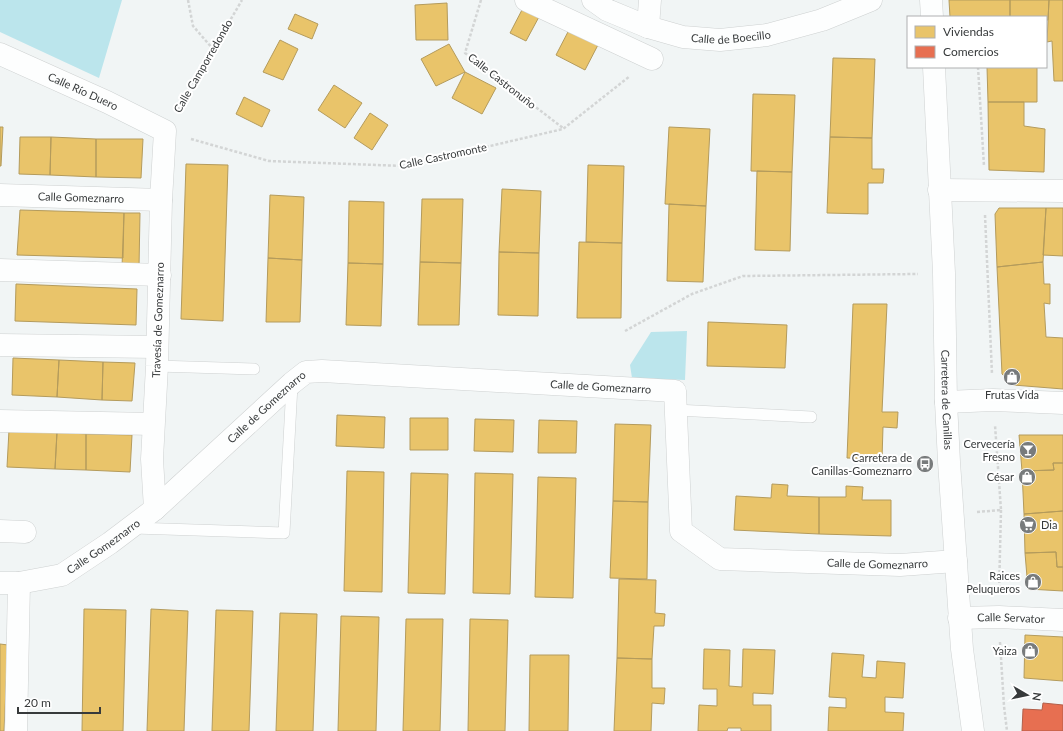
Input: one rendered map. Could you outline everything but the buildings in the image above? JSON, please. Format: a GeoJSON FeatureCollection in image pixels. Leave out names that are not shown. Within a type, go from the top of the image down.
{"type":"FeatureCollection","features":[{"type":"Feature","properties":{"kind":"street"},"geometry":{"type":"LineString","coordinates":[[526,0],[652,59]]}},
{"type":"Feature","properties":{"kind":"street","name":"Calle de Boecillo"},"geometry":{"type":"LineString","coordinates":[[593,0],[607,10],[648,27],[683,37],[720,40],[766,35],[822,20],[871,0]]}},
{"type":"Feature","properties":{"kind":"street"},"geometry":{"type":"LineString","coordinates":[[648,27],[650,0]]}},
{"type":"Feature","properties":{"kind":"street"},"geometry":{"type":"LineString","coordinates":[[931,0],[932,16]]}},
{"type":"Feature","properties":{"kind":"street","name":"Calle Río Duero"},"geometry":{"type":"LineString","coordinates":[[0,54],[107,102],[165,131]]}},
{"type":"Feature","properties":{"kind":"street","name":"Carretera de Canillas"},"geometry":{"type":"LineString","coordinates":[[934,68],[944,273],[946,402],[954,514],[959,618],[973,731]]}},
{"type":"Feature","properties":{"kind":"street","name":"Travesía de Gomeznarro"},"geometry":{"type":"LineString","coordinates":[[155,508],[152,459],[160,275],[161,200],[165,131]]}},
{"type":"Feature","properties":{"kind":"street"},"geometry":{"type":"LineString","coordinates":[[939,190],[1063,191]]}},
{"type":"Feature","properties":{"kind":"street","name":"Calle Gomeznarro"},"geometry":{"type":"LineString","coordinates":[[0,195],[161,200]]}},
{"type":"Feature","properties":{"kind":"street"},"geometry":{"type":"LineString","coordinates":[[0,270],[160,275]]}},
{"type":"Feature","properties":{"kind":"street"},"geometry":{"type":"LineString","coordinates":[[0,345],[157,357]]}},
{"type":"Feature","properties":{"kind":"street","name":"Calle de Gomeznarro"},"geometry":{"type":"LineString","coordinates":[[155,508],[306,372],[322,371],[675,391],[681,530],[720,559],[900,565],[956,561]]}},
{"type":"Feature","properties":{"kind":"street"},"geometry":{"type":"LineString","coordinates":[[946,402],[993,400],[1063,403]]}},
{"type":"Feature","properties":{"kind":"street"},"geometry":{"type":"LineString","coordinates":[[0,421],[153,424]]}},
{"type":"Feature","properties":{"kind":"street","name":"Calle Gomeznarro"},"geometry":{"type":"LineString","coordinates":[[9,583],[62,575],[131,528],[155,508]]}},
{"type":"Feature","properties":{"kind":"street"},"geometry":{"type":"LineString","coordinates":[[0,531],[25,532]]}},
{"type":"Feature","properties":{"kind":"street"},"geometry":{"type":"LineString","coordinates":[[9,583],[16,731]]}},
{"type":"Feature","properties":{"kind":"street","name":"Calle Servator"},"geometry":{"type":"LineString","coordinates":[[959,618],[999,617],[1063,620]]}},
{"type":"Feature","properties":{"kind":"lane"},"geometry":{"type":"LineString","coordinates":[[157,357],[254,369]]}},
{"type":"Feature","properties":{"kind":"lane"},"geometry":{"type":"LineString","coordinates":[[131,528],[284,533],[292,383]]}},
{"type":"Feature","properties":{"kind":"lane"},"geometry":{"type":"LineString","coordinates":[[676,410],[811,417]]}},
{"type":"Feature","properties":{"kind":"path"},"geometry":{"type":"LineString","coordinates":[[188,0],[193,26],[213,49]]}},
{"type":"Feature","properties":{"kind":"path","name":"Calle Camporredondo"},"geometry":{"type":"LineString","coordinates":[[165,131],[242,0]]}},
{"type":"Feature","properties":{"kind":"path","name":"Calle Castronuño"},"geometry":{"type":"LineString","coordinates":[[481,0],[465,53],[563,129]]}},
{"type":"Feature","properties":{"kind":"path","name":"Calle Castromonte"},"geometry":{"type":"LineString","coordinates":[[165,131],[269,161],[404,166],[563,129],[652,59]]}},
{"type":"Feature","properties":{"kind":"path"},"geometry":{"type":"LineString","coordinates":[[954,514],[1001,510],[993,400],[978,68]]}},
{"type":"Feature","properties":{"kind":"path"},"geometry":{"type":"LineString","coordinates":[[625,330],[692,294],[743,276],[944,273]]}},
{"type":"Feature","properties":{"kind":"shaded area"},"geometry":{"type":"Polygon","coordinates":[[[0,0],[122,0],[99,78],[0,32],[0,0]]]}},
{"type":"Feature","properties":{"kind":"shaded area"},"geometry":{"type":"Polygon","coordinates":[[[687,331],[685,380],[632,378],[630,365],[651,332],[687,331]]]}},
{"type":"Feature","properties":{"kind":"place","name":"Frutas Vida"},"geometry":{"type":"Point","coordinates":[1012,377]}},
{"type":"Feature","properties":{"kind":"place","name":"Cervecería Fresno"},"geometry":{"type":"Point","coordinates":[1028,450]}},
{"type":"Feature","properties":{"kind":"place","name":"Carretera de Canillas-Gomeznarro"},"geometry":{"type":"Point","coordinates":[925,464]}},
{"type":"Feature","properties":{"kind":"place","name":"César"},"geometry":{"type":"Point","coordinates":[1027,477]}},
{"type":"Feature","properties":{"kind":"place","name":"Dia"},"geometry":{"type":"Point","coordinates":[1028,525]}},
{"type":"Feature","properties":{"kind":"place","name":"Raices Peluqueros"},"geometry":{"type":"Point","coordinates":[1033,582]}},
{"type":"Feature","properties":{"kind":"place","name":"Yaiza"},"geometry":{"type":"Point","coordinates":[1030,651]}}]}
